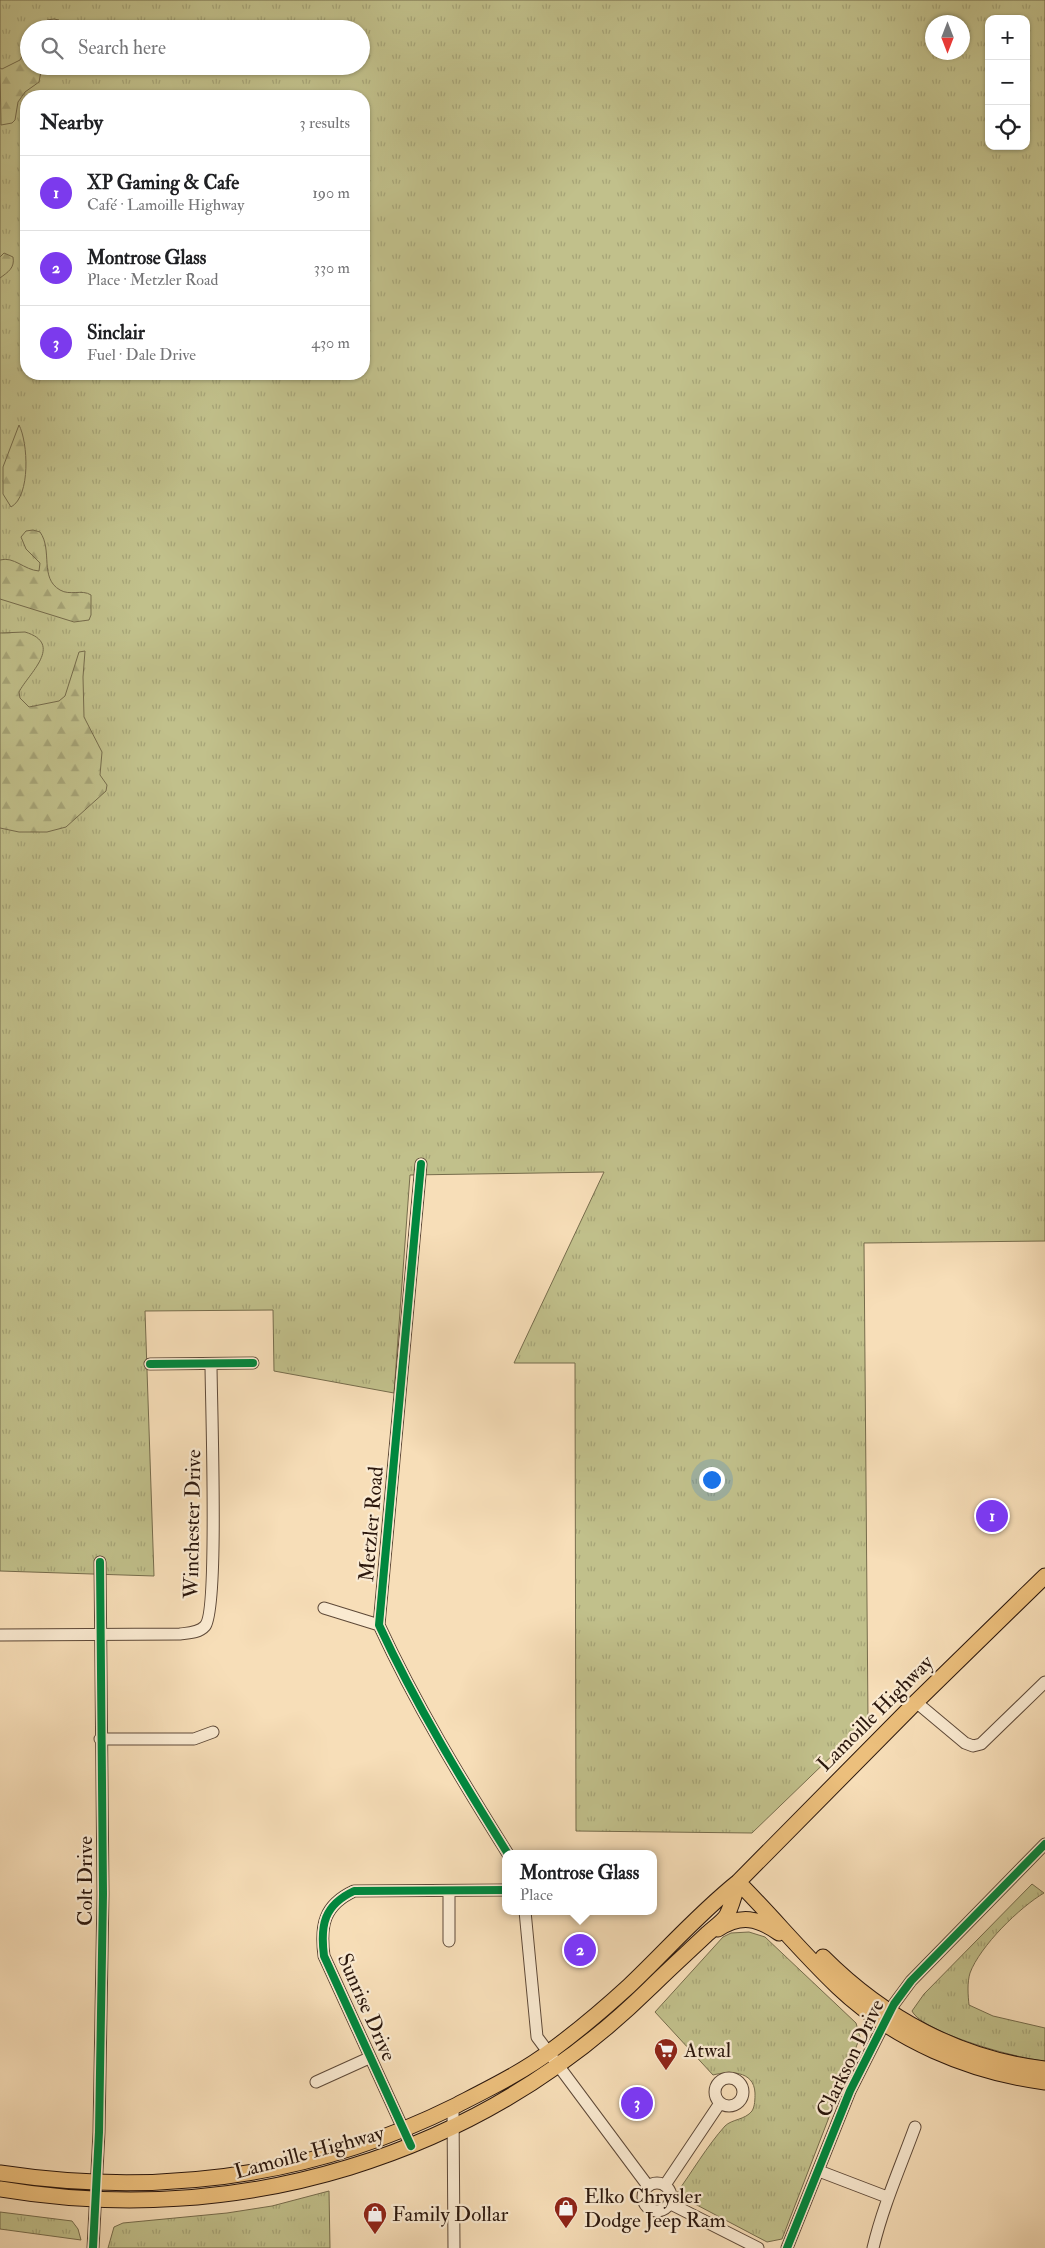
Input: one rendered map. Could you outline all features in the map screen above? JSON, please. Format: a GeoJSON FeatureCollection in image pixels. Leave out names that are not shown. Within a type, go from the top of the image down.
{"type":"FeatureCollection","features":[{"type":"Feature","properties":{"kind":"main road","name":"Lamoille Highway"},"geometry":{"type":"LineString","coordinates":[[0,2172],[96,2183],[182,2183],[263,2171],[318,2159],[403,2130],[488,2090],[550,2052],[630,1985],[712,1903],[741,1880],[916,1702],[1045,1576]]}},
{"type":"Feature","properties":{"kind":"main road","name":"Lamoille Highway"},"geometry":{"type":"LineString","coordinates":[[0,2190],[96,2200],[170,2200],[237,2194],[330,2173],[411,2146],[506,2100],[559,2064],[636,2002],[726,1916],[741,1880]]}},
{"type":"Feature","properties":{"kind":"main road"},"geometry":{"type":"LineString","coordinates":[[741,1880],[815,1963],[853,2000],[887,2018],[969,2052],[1012,2064],[1045,2069]]}},
{"type":"Feature","properties":{"kind":"main road"},"geometry":{"type":"LineString","coordinates":[[741,1880],[887,2018],[940,2054],[993,2073],[1045,2082]]}},
{"type":"Feature","properties":{"kind":"main road"},"geometry":{"type":"LineString","coordinates":[[674,1964],[716,1930],[733,1921],[745,1918],[766,1924],[815,1963]]}},
{"type":"Feature","properties":{"kind":"street","name":"Metzler Road"},"geometry":{"type":"LineString","coordinates":[[379,1625],[421,1164]]}},
{"type":"Feature","properties":{"kind":"street"},"geometry":{"type":"LineString","coordinates":[[150,1364],[253,1363]]}},
{"type":"Feature","properties":{"kind":"street","name":"Winchester Drive"},"geometry":{"type":"LineString","coordinates":[[0,1634],[180,1634],[196,1632],[205,1627],[209,1618],[213,1577],[211,1364]]}},
{"type":"Feature","properties":{"kind":"street","name":"Colt Drive"},"geometry":{"type":"LineString","coordinates":[[93,2248],[99,2132],[103,1894],[100,1739],[100,1562]]}},
{"type":"Feature","properties":{"kind":"street"},"geometry":{"type":"LineString","coordinates":[[324,1608],[379,1625],[452,1765],[505,1850]]}},
{"type":"Feature","properties":{"kind":"street"},"geometry":{"type":"LineString","coordinates":[[916,1702],[965,1743],[973,1746],[981,1744],[1045,1682]]}},
{"type":"Feature","properties":{"kind":"street"},"geometry":{"type":"LineString","coordinates":[[100,1739],[194,1739],[213,1732]]}},
{"type":"Feature","properties":{"kind":"street","name":"Clarkson Drive"},"geometry":{"type":"LineString","coordinates":[[787,2248],[850,2091],[887,2018],[911,1981],[1045,1844]]}},
{"type":"Feature","properties":{"kind":"street","name":"Sunrise Drive"},"geometry":{"type":"LineString","coordinates":[[411,2146],[369,2058],[324,1956],[321,1935],[324,1920],[332,1907],[343,1896],[354,1891],[502,1890]]}},
{"type":"Feature","properties":{"kind":"street"},"geometry":{"type":"LineString","coordinates":[[449,1891],[449,1941]]}},
{"type":"Feature","properties":{"kind":"street"},"geometry":{"type":"LineString","coordinates":[[525,1915],[537,2037],[559,2064],[648,2186]]}},
{"type":"Feature","properties":{"kind":"street"},"geometry":{"type":"LineString","coordinates":[[316,2082],[369,2058]]}},
{"type":"Feature","properties":{"kind":"street"},"geometry":{"type":"LineString","coordinates":[[665,2186],[720,2103]]}},
{"type":"Feature","properties":{"kind":"street"},"geometry":{"type":"LineString","coordinates":[[453,2107],[454,2248]]}},
{"type":"Feature","properties":{"kind":"street"},"geometry":{"type":"LineString","coordinates":[[872,2248],[887,2197],[901,2169],[915,2127]]}},
{"type":"Feature","properties":{"kind":"street"},"geometry":{"type":"LineString","coordinates":[[818,2171],[887,2197]]}},
{"type":"Feature","properties":{"kind":"street"},"geometry":{"type":"LineString","coordinates":[[656,2183],[665,2186],[670,2192],[669,2204],[658,2211],[646,2206],[643,2198],[648,2186],[656,2183]]}},
{"type":"Feature","properties":{"kind":"street"},"geometry":{"type":"LineString","coordinates":[[669,2204],[758,2248]]}},
{"type":"Feature","properties":{"kind":"green space"},"geometry":{"type":"Polygon","coordinates":[[[0,0],[1045,0],[1045,1241],[864,1243],[868,1721],[752,1833],[576,1831],[575,1363],[514,1363],[604,1172],[410,1175],[394,1393],[274,1371],[273,1310],[145,1311],[154,1576],[0,1571],[0,0]]]}},
{"type":"Feature","properties":{"kind":"green space"},"geometry":{"type":"Polygon","coordinates":[[[20,60],[20,75],[40,75],[39,82],[28,90],[20,90],[20,99],[15,120],[12,123],[1,125],[0,68],[2,69],[20,60]]]}},
{"type":"Feature","properties":{"kind":"green space"},"geometry":{"type":"Polygon","coordinates":[[[4,253],[13,257],[13,264],[6,274],[0,278],[0,257],[4,253]]]}},
{"type":"Feature","properties":{"kind":"green space"},"geometry":{"type":"Polygon","coordinates":[[[19,425],[26,456],[25,481],[22,492],[11,507],[3,494],[3,467],[19,425]]]}},
{"type":"Feature","properties":{"kind":"green space"},"geometry":{"type":"Polygon","coordinates":[[[26,531],[40,532],[44,539],[48,571],[54,585],[64,592],[87,593],[91,595],[91,615],[89,620],[74,622],[0,599],[0,560],[15,561],[39,571],[40,563],[26,549],[21,537],[26,531]]]}},
{"type":"Feature","properties":{"kind":"green space"},"geometry":{"type":"Polygon","coordinates":[[[25,632],[37,637],[42,644],[43,652],[40,660],[19,692],[20,698],[29,707],[59,701],[65,696],[79,652],[85,651],[83,677],[84,717],[102,752],[100,775],[107,785],[106,791],[66,827],[47,832],[19,832],[0,828],[0,633],[25,632]]]}},
{"type":"Feature","properties":{"kind":"green space"},"geometry":{"type":"Polygon","coordinates":[[[1032,1884],[1044,1893],[1013,1917],[982,1951],[970,1973],[968,1997],[969,2005],[993,2016],[1045,2028],[1045,2061],[973,2044],[934,2028],[912,2011],[924,1994],[1032,1884]]]}},
{"type":"Feature","properties":{"kind":"green space"},"geometry":{"type":"Polygon","coordinates":[[[749,1932],[765,1937],[856,2023],[860,2037],[782,2239],[767,2242],[676,2194],[725,2126],[752,2111],[755,2093],[754,2085],[745,2076],[733,2073],[713,2075],[655,2012],[723,1937],[731,1933],[749,1932]]]}},
{"type":"Feature","properties":{"kind":"green space"},"geometry":{"type":"Polygon","coordinates":[[[329,2191],[330,2248],[108,2248],[114,2227],[123,2223],[227,2213],[272,2206],[329,2191]]]}},
{"type":"Feature","properties":{"kind":"green space"},"geometry":{"type":"Polygon","coordinates":[[[0,2212],[72,2221],[78,2229],[81,2240],[0,2229],[0,2212]]]}},
{"type":"Feature","properties":{"kind":"cycle path"},"geometry":{"type":"LineString","coordinates":[[421,1164],[379,1625],[408,1684],[440,1741],[506,1850]]}},
{"type":"Feature","properties":{"kind":"cycle path"},"geometry":{"type":"LineString","coordinates":[[150,1364],[253,1363]]}},
{"type":"Feature","properties":{"kind":"cycle path"},"geometry":{"type":"LineString","coordinates":[[93,2248],[99,2132],[103,1894],[100,1562]]}},
{"type":"Feature","properties":{"kind":"cycle path"},"geometry":{"type":"LineString","coordinates":[[787,2248],[850,2091],[894,2004],[911,1981],[1045,1844]]}},
{"type":"Feature","properties":{"kind":"cycle path"},"geometry":{"type":"LineString","coordinates":[[411,2146],[324,1956],[323,1935],[326,1917],[336,1903],[354,1891],[502,1890]]}},
{"type":"Feature","properties":{"kind":"place","name":"XP Gaming & Cafe"},"geometry":{"type":"Point","coordinates":[992,1516]}},
{"type":"Feature","properties":{"kind":"place","name":"Montrose Glass"},"geometry":{"type":"Point","coordinates":[580,1950]}},
{"type":"Feature","properties":{"kind":"place","name":"Atwal"},"geometry":{"type":"Point","coordinates":[666,2071]}},
{"type":"Feature","properties":{"kind":"place","name":"Sinclair"},"geometry":{"type":"Point","coordinates":[637,2103]}},
{"type":"Feature","properties":{"kind":"place","name":"Elko Chrysler Dodge Jeep Ram"},"geometry":{"type":"Point","coordinates":[566,2229]}},
{"type":"Feature","properties":{"kind":"place","name":"Family Dollar"},"geometry":{"type":"Point","coordinates":[375,2235]}}]}
